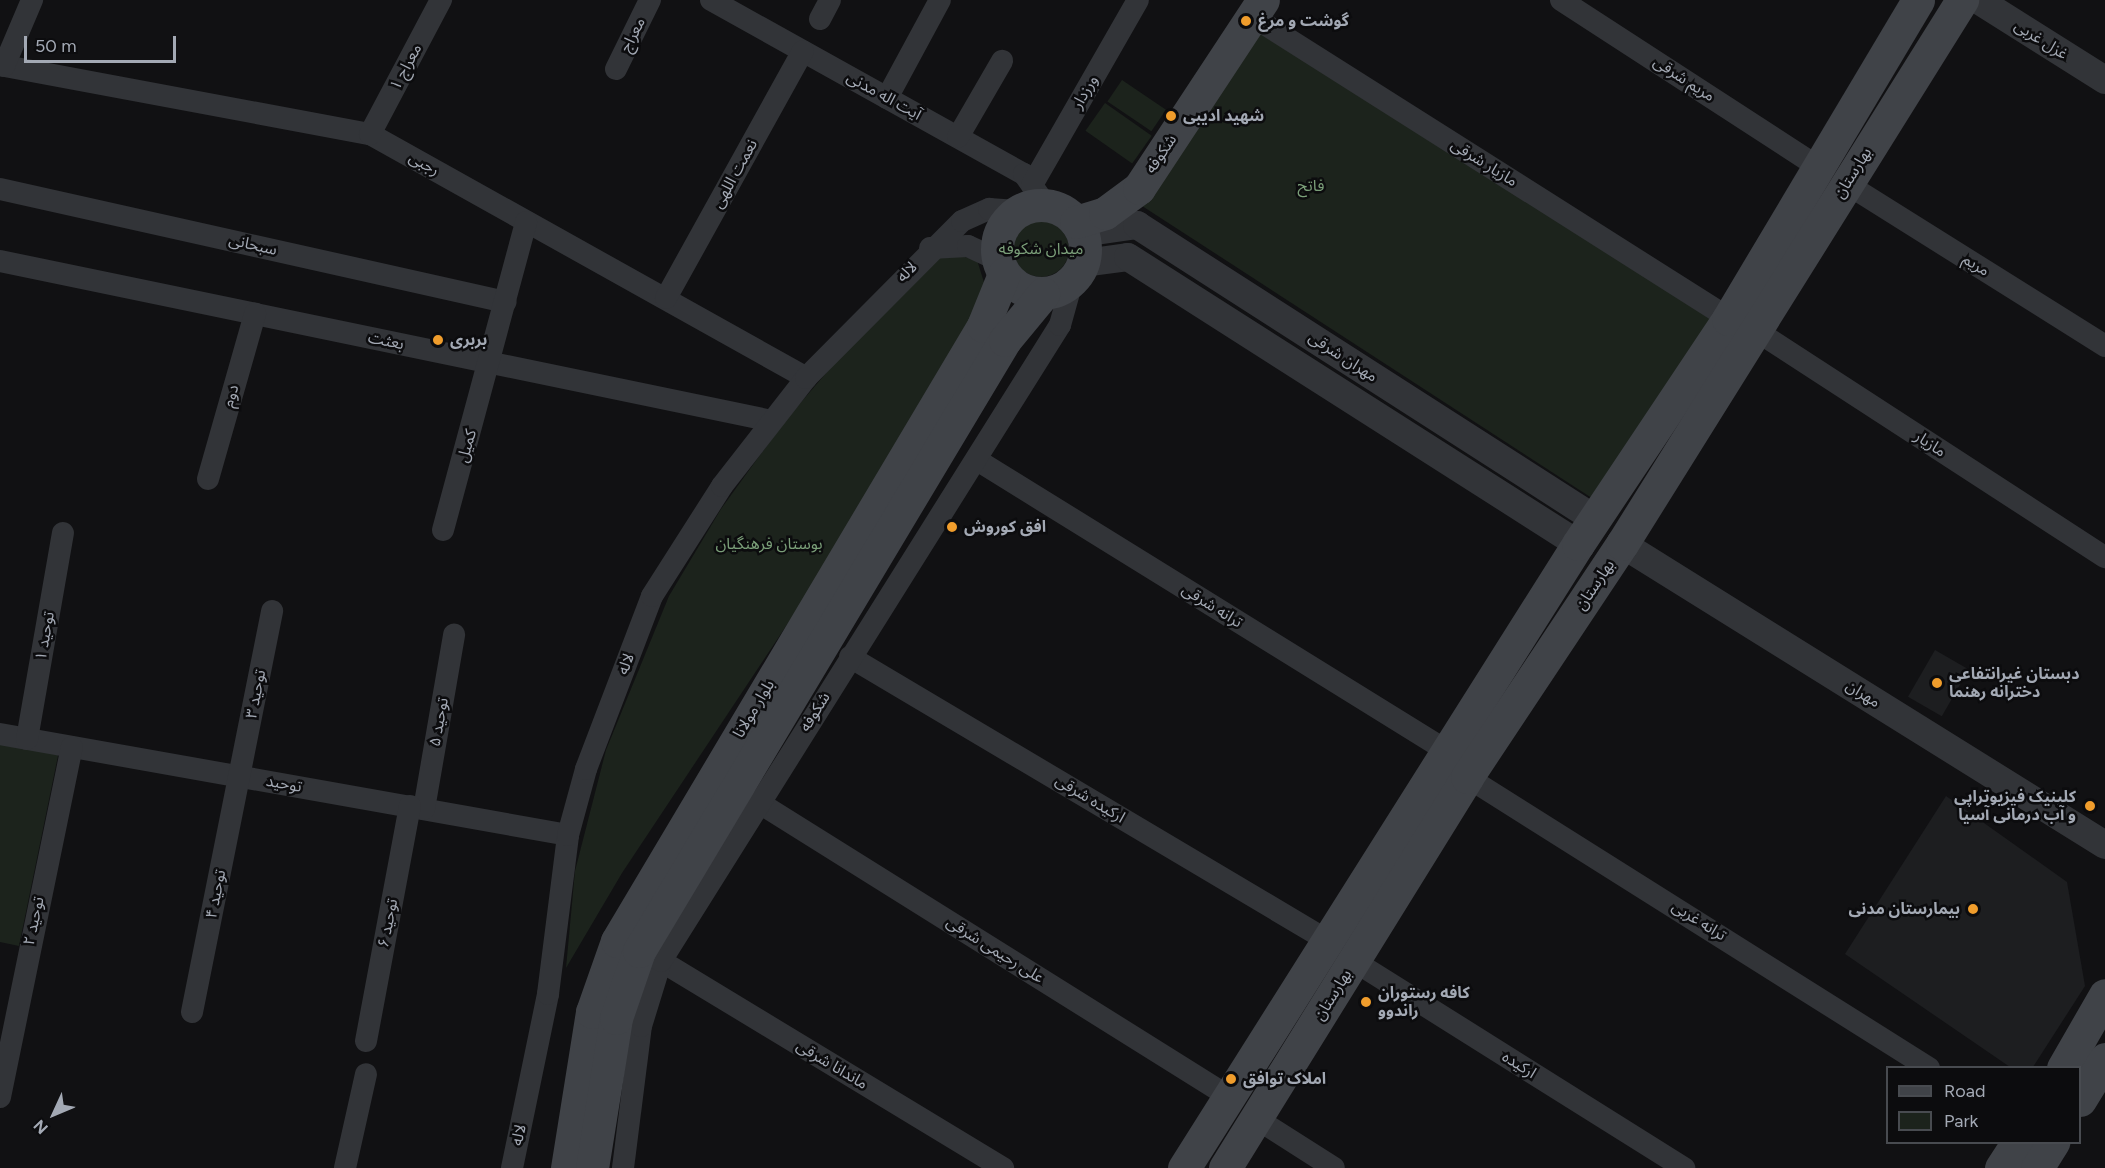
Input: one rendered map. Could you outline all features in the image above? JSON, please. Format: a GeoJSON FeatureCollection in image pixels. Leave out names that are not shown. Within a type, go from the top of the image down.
{"type":"FeatureCollection","features":[{"type":"Feature","properties":{"kind":"main road","name":"بهارستان"},"geometry":{"type":"LineString","coordinates":[[1225,1168],[1257,1119],[1447,751],[1586,532],[1728,319],[1918,0]]}},
{"type":"Feature","properties":{"kind":"main road","name":"بهارستان"},"geometry":{"type":"LineString","coordinates":[[1184,1168],[1231,1098],[1342,952],[1467,777],[1622,544],[1962,0]]}},
{"type":"Feature","properties":{"kind":"main road","name":"شکوفه"},"geometry":{"type":"LineString","coordinates":[[1071,259],[1105,213],[1139,188],[1258,8]]}},
{"type":"Feature","properties":{"kind":"main road"},"geometry":{"type":"LineString","coordinates":[[1032,200],[1071,259],[1017,287],[1001,267],[1000,232],[1032,200]]}},
{"type":"Feature","properties":{"kind":"main road","name":"بلوار مولانا"},"geometry":{"type":"LineString","coordinates":[[592,1168],[616,1018],[639,951],[1005,340],[1071,259]]}},
{"type":"Feature","properties":{"kind":"main road","name":"بلوار مولانا"},"geometry":{"type":"LineString","coordinates":[[567,1168],[592,1012],[617,941],[983,326],[1001,267]]}},
{"type":"Feature","properties":{"kind":"main road"},"geometry":{"type":"LineString","coordinates":[[2064,1066],[2105,995]]}},
{"type":"Feature","properties":{"kind":"main road"},"geometry":{"type":"LineString","coordinates":[[2081,1097],[2105,1059]]}},
{"type":"Feature","properties":{"kind":"main road"},"geometry":{"type":"LineString","coordinates":[[2001,1168],[2017,1144]]}},
{"type":"Feature","properties":{"kind":"main road"},"geometry":{"type":"LineString","coordinates":[[2037,1168],[2052,1144]]}},
{"type":"Feature","properties":{"kind":"street"},"geometry":{"type":"LineString","coordinates":[[2,65],[32,0]]}},
{"type":"Feature","properties":{"kind":"street","name":"معراج ۱"},"geometry":{"type":"LineString","coordinates":[[370,134],[441,0]]}},
{"type":"Feature","properties":{"kind":"street","name":"معراج"},"geometry":{"type":"LineString","coordinates":[[616,69],[650,0]]}},
{"type":"Feature","properties":{"kind":"street","name":"آیت اله مدنی"},"geometry":{"type":"LineString","coordinates":[[711,0],[1024,174],[1032,200]]}},
{"type":"Feature","properties":{"kind":"street"},"geometry":{"type":"LineString","coordinates":[[887,98],[940,0]]}},
{"type":"Feature","properties":{"kind":"street","name":"ورزدار"},"geometry":{"type":"LineString","coordinates":[[1032,200],[1138,0]]}},
{"type":"Feature","properties":{"kind":"street","name":"مریم شرقی"},"geometry":{"type":"LineString","coordinates":[[1561,0],[1806,159]]}},
{"type":"Feature","properties":{"kind":"street","name":"غزل غربی"},"geometry":{"type":"LineString","coordinates":[[1978,0],[2105,80]]}},
{"type":"Feature","properties":{"kind":"street","name":"مازیار شرقی"},"geometry":{"type":"LineString","coordinates":[[1258,8],[1716,310]]}},
{"type":"Feature","properties":{"kind":"street","name":"نعمت اللهی"},"geometry":{"type":"LineString","coordinates":[[666,298],[803,51]]}},
{"type":"Feature","properties":{"kind":"street"},"geometry":{"type":"LineString","coordinates":[[958,137],[1002,61]]}},
{"type":"Feature","properties":{"kind":"street","name":"رجبی"},"geometry":{"type":"LineString","coordinates":[[2,65],[370,134],[806,378]]}},
{"type":"Feature","properties":{"kind":"street","name":"مریم"},"geometry":{"type":"LineString","coordinates":[[1847,184],[2105,346]]}},
{"type":"Feature","properties":{"kind":"street","name":"سبحانی"},"geometry":{"type":"LineString","coordinates":[[0,189],[506,302]]}},
{"type":"Feature","properties":{"kind":"street","name":"لاله"},"geometry":{"type":"LineString","coordinates":[[512,1168],[548,994],[568,835],[586,769],[652,596],[772,421],[806,378],[930,248],[974,213],[1032,200]]}},
{"type":"Feature","properties":{"kind":"street","name":"کمیل"},"geometry":{"type":"LineString","coordinates":[[443,530],[490,363],[526,222]]}},
{"type":"Feature","properties":{"kind":"street","name":"مهران شرقی"},"geometry":{"type":"LineString","coordinates":[[1071,259],[1137,225],[1586,532]]}},
{"type":"Feature","properties":{"kind":"street","name":"لاله"},"geometry":{"type":"LineString","coordinates":[[930,248],[968,246],[1001,267]]}},
{"type":"Feature","properties":{"kind":"street","name":"شکوفه"},"geometry":{"type":"LineString","coordinates":[[623,1168],[640,1026],[661,961],[758,802],[977,460],[1060,325],[1071,259]]}},
{"type":"Feature","properties":{"kind":"street","name":"بعثت"},"geometry":{"type":"LineString","coordinates":[[0,261],[772,421]]}},
{"type":"Feature","properties":{"kind":"street","name":"دوم"},"geometry":{"type":"LineString","coordinates":[[208,478],[255,314]]}},
{"type":"Feature","properties":{"kind":"street","name":"مازیار"},"geometry":{"type":"LineString","coordinates":[[1755,330],[2105,557]]}},
{"type":"Feature","properties":{"kind":"street","name":"ترانه شرقی"},"geometry":{"type":"LineString","coordinates":[[977,460],[1447,751]]}},
{"type":"Feature","properties":{"kind":"street","name":"توحید ۱"},"geometry":{"type":"LineString","coordinates":[[27,739],[63,533]]}},
{"type":"Feature","properties":{"kind":"street","name":"مهران"},"geometry":{"type":"LineString","coordinates":[[1622,544],[2105,845]]}},
{"type":"Feature","properties":{"kind":"street","name":"توحید ۳"},"geometry":{"type":"LineString","coordinates":[[240,776],[272,611]]}},
{"type":"Feature","properties":{"kind":"street","name":"توحید ۵"},"geometry":{"type":"LineString","coordinates":[[417,808],[454,635]]}},
{"type":"Feature","properties":{"kind":"street","name":"ارکیده شرقی"},"geometry":{"type":"LineString","coordinates":[[850,657],[1342,952]]}},
{"type":"Feature","properties":{"kind":"street","name":"توحید"},"geometry":{"type":"LineString","coordinates":[[0,734],[568,835]]}},
{"type":"Feature","properties":{"kind":"street","name":"توحید ۲"},"geometry":{"type":"LineString","coordinates":[[0,1097],[72,747]]}},
{"type":"Feature","properties":{"kind":"street","name":"توحید ۴"},"geometry":{"type":"LineString","coordinates":[[192,1012],[240,776]]}},
{"type":"Feature","properties":{"kind":"street","name":"ترانه غربی"},"geometry":{"type":"LineString","coordinates":[[1467,777],[1926,1066]]}},
{"type":"Feature","properties":{"kind":"street","name":"علی رحیمی شرقی"},"geometry":{"type":"LineString","coordinates":[[758,802],[1231,1098]]}},
{"type":"Feature","properties":{"kind":"street","name":"توحید ۶"},"geometry":{"type":"LineString","coordinates":[[366,1041],[417,808]]}},
{"type":"Feature","properties":{"kind":"street","name":"ارکیده"},"geometry":{"type":"LineString","coordinates":[[1342,952],[1684,1168]]}},
{"type":"Feature","properties":{"kind":"street","name":"ماندانا شرقی"},"geometry":{"type":"LineString","coordinates":[[661,961],[1003,1168]]}},
{"type":"Feature","properties":{"kind":"street"},"geometry":{"type":"LineString","coordinates":[[345,1168],[366,1074]]}},
{"type":"Feature","properties":{"kind":"street"},"geometry":{"type":"LineString","coordinates":[[1257,1119],[1334,1168]]}},
{"type":"Feature","properties":{"kind":"shaded area","name":"دبستان غیرانتفاعی دخترانه رهنما"},"geometry":{"type":"Polygon","coordinates":[[[1935,650],[1969,670],[1942,716],[1908,697],[1935,650]]]}},
{"type":"Feature","properties":{"kind":"shaded area","name":"بیمارستان مدنی"},"geometry":{"type":"Polygon","coordinates":[[[1946,796],[2067,882],[2085,986],[2034,1066],[2009,1066],[1845,954],[1946,796]]]}},
{"type":"Feature","properties":{"kind":"green space","name":"فاتح"},"geometry":{"type":"Polygon","coordinates":[[[1254,21],[1715,321],[1598,502],[1136,202],[1254,21]]]}},
{"type":"Feature","properties":{"kind":"green space"},"geometry":{"type":"Polygon","coordinates":[[[1122,80],[1166,110],[1151,131],[1107,102],[1122,80]]]}},
{"type":"Feature","properties":{"kind":"green space"},"geometry":{"type":"Polygon","coordinates":[[[1105,103],[1152,136],[1132,164],[1085,131],[1105,103]]]}},
{"type":"Feature","properties":{"kind":"green space","name":"میدان شکوفه"},"geometry":{"type":"Polygon","coordinates":[[[1041,221],[1052,223],[1061,229],[1067,238],[1069,249],[1067,260],[1061,269],[1052,275],[1041,277],[1030,275],[1021,269],[1015,260],[1013,249],[1015,238],[1021,229],[1030,223],[1041,221]]]}},
{"type":"Feature","properties":{"kind":"green space","name":"بوستان فرهنگیان"},"geometry":{"type":"Polygon","coordinates":[[[944,252],[977,260],[988,295],[818,578],[622,873],[566,968],[575,871],[606,750],[669,596],[721,509],[784,422],[871,321],[944,252]]]}},
{"type":"Feature","properties":{"kind":"green space"},"geometry":{"type":"Polygon","coordinates":[[[0,739],[60,746],[19,946],[0,942],[0,739]]]}},
{"type":"Feature","properties":{"kind":"place","name":"گوشت و مرغ"},"geometry":{"type":"Point","coordinates":[1246,21]}},
{"type":"Feature","properties":{"kind":"place","name":"شهید ادیبی"},"geometry":{"type":"Point","coordinates":[1171,116]}},
{"type":"Feature","properties":{"kind":"place","name":"بربری"},"geometry":{"type":"Point","coordinates":[438,340]}},
{"type":"Feature","properties":{"kind":"place","name":"افق کوروش"},"geometry":{"type":"Point","coordinates":[952,527]}},
{"type":"Feature","properties":{"kind":"place","name":"دبستان غیرانتفاعی دخترانه رهنما"},"geometry":{"type":"Point","coordinates":[1937,683]}},
{"type":"Feature","properties":{"kind":"place","name":"کلینیک فیزیوتراپی و آب درمانی آسیا"},"geometry":{"type":"Point","coordinates":[2090,806]}},
{"type":"Feature","properties":{"kind":"place","name":"بیمارستان مدنی"},"geometry":{"type":"Point","coordinates":[1973,909]}},
{"type":"Feature","properties":{"kind":"place","name":"کافه رستوران راندوو"},"geometry":{"type":"Point","coordinates":[1366,1002]}},
{"type":"Feature","properties":{"kind":"place","name":"املاک توافق"},"geometry":{"type":"Point","coordinates":[1231,1079]}}]}
